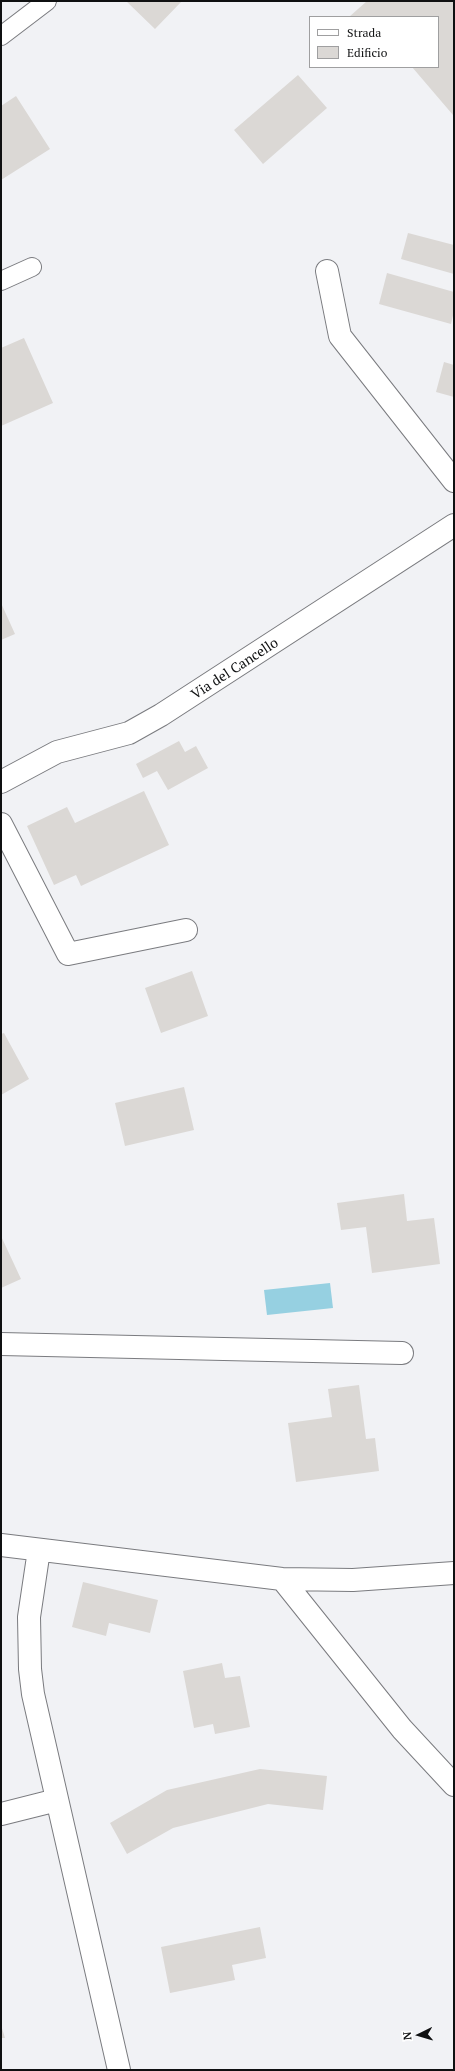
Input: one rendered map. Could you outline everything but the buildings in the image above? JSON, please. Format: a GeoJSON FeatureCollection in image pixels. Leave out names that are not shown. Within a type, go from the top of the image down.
{"type":"FeatureCollection","features":[{"type":"Feature","properties":{"kind":"street"},"geometry":{"type":"LineString","coordinates":[[328,271],[340,336],[454,480]]}},
{"type":"Feature","properties":{"kind":"street","name":"Via del Cancello"},"geometry":{"type":"LineString","coordinates":[[1,782],[57,752],[129,733],[161,715],[192,697],[454,525]]}},
{"type":"Feature","properties":{"kind":"street"},"geometry":{"type":"LineString","coordinates":[[1,824],[68,954],[186,930]]}},
{"type":"Feature","properties":{"kind":"street"},"geometry":{"type":"LineString","coordinates":[[1,1344],[402,1353]]}},
{"type":"Feature","properties":{"kind":"street"},"geometry":{"type":"LineString","coordinates":[[1,1545],[282,1579],[353,1580],[454,1573]]}},
{"type":"Feature","properties":{"kind":"street"},"geometry":{"type":"LineString","coordinates":[[39,1550],[30,1607],[30,1669],[35,1705],[119,2070]]}},
{"type":"Feature","properties":{"kind":"street"},"geometry":{"type":"LineString","coordinates":[[282,1579],[402,1729],[454,1785]]}},
{"type":"Feature","properties":{"kind":"street"},"geometry":{"type":"LineString","coordinates":[[1,1814],[57,1800]]}},
{"type":"Feature","properties":{"kind":"lane"},"geometry":{"type":"LineString","coordinates":[[1,36],[47,1]]}},
{"type":"Feature","properties":{"kind":"lane"},"geometry":{"type":"LineString","coordinates":[[1,281],[32,267]]}},
{"type":"Feature","properties":{"kind":"water"},"geometry":{"type":"Polygon","coordinates":[[[330,1283],[333,1308],[267,1315],[264,1290],[330,1283]]]}}]}
